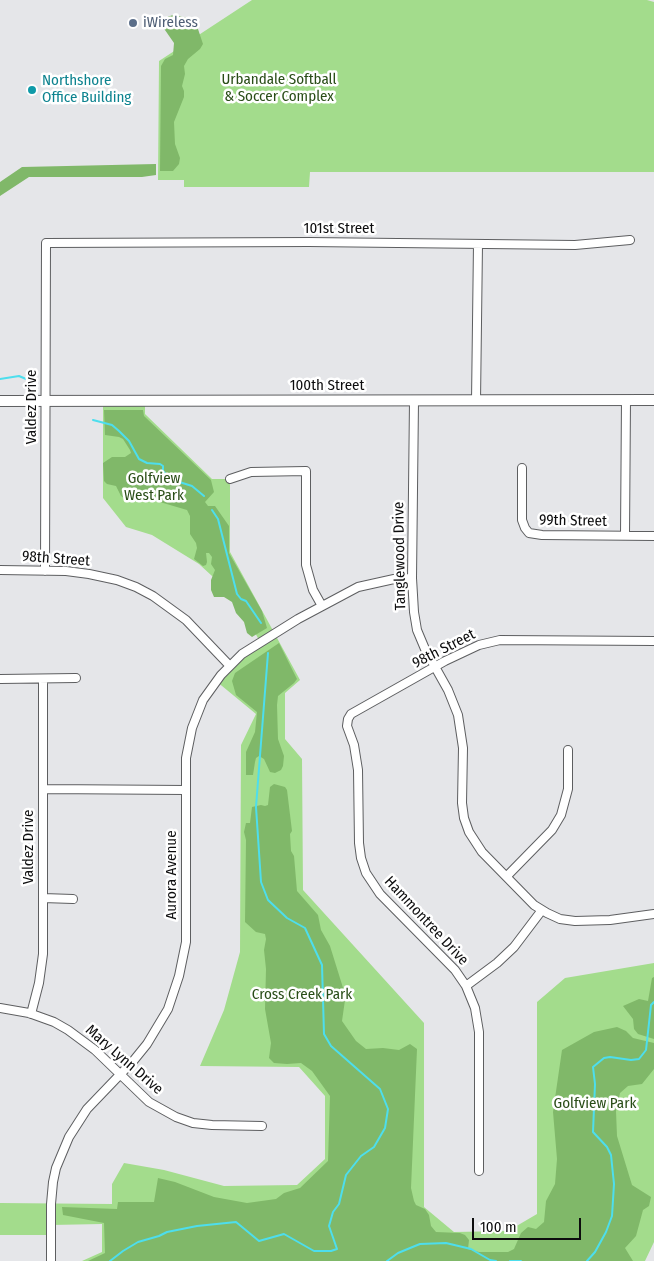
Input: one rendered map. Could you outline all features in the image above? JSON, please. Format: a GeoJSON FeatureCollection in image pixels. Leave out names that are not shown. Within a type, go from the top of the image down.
{"type":"FeatureCollection","features":[{"type":"Feature","properties":{"kind":"street","name":"101st Street"},"geometry":{"type":"LineString","coordinates":[[46,243],[318,242],[575,245],[630,240]]}},
{"type":"Feature","properties":{"kind":"street","name":"Valdez Drive"},"geometry":{"type":"LineString","coordinates":[[45,571],[46,243]]}},
{"type":"Feature","properties":{"kind":"street"},"geometry":{"type":"LineString","coordinates":[[476,401],[478,244]]}},
{"type":"Feature","properties":{"kind":"street"},"geometry":{"type":"LineString","coordinates":[[625,535],[626,400]]}},
{"type":"Feature","properties":{"kind":"street","name":"100th Street"},"geometry":{"type":"LineString","coordinates":[[0,401],[654,400]]}},
{"type":"Feature","properties":{"kind":"street","name":"Tanglewood Drive"},"geometry":{"type":"LineString","coordinates":[[414,401],[412,578],[414,612],[417,630],[454,702],[461,729],[463,748],[462,803],[468,832],[476,845],[534,905],[560,919],[575,921],[610,920],[654,914]]}},
{"type":"Feature","properties":{"kind":"street","name":"99th Street"},"geometry":{"type":"LineString","coordinates":[[522,468],[522,520],[529,533],[542,536],[654,536]]}},
{"type":"Feature","properties":{"kind":"street"},"geometry":{"type":"LineString","coordinates":[[230,480],[251,472],[306,470],[306,565],[313,590],[322,606]]}},
{"type":"Feature","properties":{"kind":"street","name":"98th Street"},"geometry":{"type":"LineString","coordinates":[[0,570],[89,574],[117,580],[153,596],[186,620],[229,665]]}},
{"type":"Feature","properties":{"kind":"street","name":"Aurora Avenue"},"geometry":{"type":"LineString","coordinates":[[51,1261],[51,1195],[61,1155],[69,1137],[87,1108],[147,1044],[159,1027],[176,990],[186,942],[186,758],[188,743],[197,714],[211,687],[229,665],[248,650],[298,619],[358,587],[376,582],[412,578]]}},
{"type":"Feature","properties":{"kind":"street","name":"98th Street"},"geometry":{"type":"LineString","coordinates":[[348,720],[352,714],[435,667],[479,645],[500,640],[654,641]]}},
{"type":"Feature","properties":{"kind":"street"},"geometry":{"type":"LineString","coordinates":[[0,679],[43,680],[76,678]]}},
{"type":"Feature","properties":{"kind":"street","name":"Valdez Drive"},"geometry":{"type":"LineString","coordinates":[[31,1014],[39,983],[43,954],[43,680]]}},
{"type":"Feature","properties":{"kind":"street","name":"Hammontree Drive"},"geometry":{"type":"LineString","coordinates":[[348,720],[347,726],[354,746],[358,770],[359,843],[366,873],[380,894],[455,970],[466,986],[475,1008],[480,1032],[479,1170]]}},
{"type":"Feature","properties":{"kind":"street"},"geometry":{"type":"LineString","coordinates":[[507,876],[552,830],[561,815],[568,788],[568,750]]}},
{"type":"Feature","properties":{"kind":"street"},"geometry":{"type":"LineString","coordinates":[[43,789],[186,790]]}},
{"type":"Feature","properties":{"kind":"street"},"geometry":{"type":"LineString","coordinates":[[43,898],[73,899]]}},
{"type":"Feature","properties":{"kind":"street"},"geometry":{"type":"LineString","coordinates":[[466,986],[497,964],[529,930],[542,910]]}},
{"type":"Feature","properties":{"kind":"street","name":"Mary Lynn Drive"},"geometry":{"type":"LineString","coordinates":[[0,1008],[31,1014],[54,1022],[68,1030],[95,1050],[148,1102],[176,1117],[193,1123],[212,1125],[262,1126]]}},
{"type":"Feature","properties":{"kind":"green space","name":"Urbandale Softball & Soccer Complex"},"geometry":{"type":"Polygon","coordinates":[[[252,0],[647,0],[654,2],[654,172],[310,172],[309,187],[184,187],[184,180],[158,180],[159,61],[252,0]]]}},
{"type":"Feature","properties":{"kind":"green space"},"geometry":{"type":"Polygon","coordinates":[[[173,15],[188,18],[197,26],[203,44],[188,59],[184,66],[185,74],[182,86],[184,97],[174,122],[175,144],[180,158],[179,164],[173,171],[160,171],[161,66],[165,59],[173,55],[174,43],[158,20],[173,15]]]}},
{"type":"Feature","properties":{"kind":"green space"},"geometry":{"type":"Polygon","coordinates":[[[156,164],[156,175],[142,177],[29,177],[0,196],[0,182],[22,167],[156,164]]]}},
{"type":"Feature","properties":{"kind":"green space","name":"Cross Creek Park"},"geometry":{"type":"Polygon","coordinates":[[[103,401],[145,401],[145,414],[212,479],[230,479],[230,552],[300,680],[285,693],[285,739],[302,759],[303,890],[424,1023],[424,1207],[454,1232],[508,1231],[537,1214],[537,1002],[565,978],[654,963],[654,1242],[645,1261],[82,1261],[102,1252],[102,1224],[51,1225],[51,1235],[0,1235],[0,1203],[112,1204],[112,1184],[124,1163],[164,1170],[224,1186],[297,1185],[325,1159],[325,1096],[299,1067],[200,1066],[224,1010],[240,952],[241,745],[256,714],[216,681],[260,642],[237,599],[199,564],[152,535],[126,527],[103,498],[103,401]]]}},
{"type":"Feature","properties":{"kind":"green space","name":"Golfview West Park"},"geometry":{"type":"Polygon","coordinates":[[[104,410],[143,410],[144,416],[211,480],[214,492],[205,502],[208,506],[215,506],[229,526],[229,553],[262,611],[267,628],[252,637],[247,633],[244,622],[236,613],[232,602],[224,597],[214,597],[211,590],[211,580],[215,570],[211,564],[212,557],[209,553],[206,553],[207,562],[203,566],[194,559],[197,548],[190,534],[190,516],[187,510],[153,500],[124,498],[116,486],[107,484],[104,481],[103,463],[112,457],[125,457],[131,453],[123,439],[105,435],[104,410]]]}},
{"type":"Feature","properties":{"kind":"green space"},"geometry":{"type":"Polygon","coordinates":[[[279,643],[297,679],[278,696],[278,739],[284,756],[283,766],[281,770],[275,773],[270,772],[264,759],[259,756],[256,758],[253,775],[246,775],[246,752],[255,732],[257,712],[236,695],[232,681],[235,673],[279,643]]]}},
{"type":"Feature","properties":{"kind":"green space","name":"Cross Creek Park"},"geometry":{"type":"Polygon","coordinates":[[[274,784],[285,787],[287,790],[292,831],[290,834],[291,851],[294,856],[297,891],[318,915],[321,930],[330,946],[344,991],[345,1000],[342,1021],[356,1041],[366,1049],[383,1048],[399,1050],[410,1044],[417,1049],[411,1188],[416,1205],[425,1209],[429,1215],[431,1226],[436,1232],[465,1235],[469,1240],[468,1249],[479,1252],[508,1252],[514,1249],[521,1233],[528,1227],[536,1229],[544,1222],[546,1201],[555,1184],[557,1159],[553,1112],[562,1050],[594,1032],[617,1027],[626,1031],[633,1038],[654,1043],[654,1069],[642,1084],[628,1086],[620,1093],[616,1111],[617,1136],[632,1185],[651,1197],[649,1206],[643,1210],[636,1236],[625,1248],[633,1261],[88,1261],[105,1253],[104,1223],[63,1215],[62,1207],[117,1209],[118,1202],[154,1202],[158,1178],[175,1182],[214,1197],[247,1203],[276,1199],[284,1193],[300,1188],[328,1161],[330,1096],[312,1071],[301,1063],[274,1063],[269,1058],[271,1043],[265,1009],[266,969],[264,950],[266,939],[265,934],[256,932],[245,922],[246,840],[244,832],[246,823],[250,823],[252,807],[268,805],[270,787],[274,784]]]}},
{"type":"Feature","properties":{"kind":"green space"},"geometry":{"type":"Polygon","coordinates":[[[654,977],[654,1039],[638,1034],[634,1029],[633,1019],[623,1006],[639,999],[648,1001],[652,978],[654,977]]]}},
{"type":"Feature","properties":{"kind":"waterway"},"geometry":{"type":"LineString","coordinates":[[0,379],[19,376],[26,379]]}},
{"type":"Feature","properties":{"kind":"waterway"},"geometry":{"type":"LineString","coordinates":[[93,420],[112,425],[129,441],[139,459],[147,463],[160,464],[170,479],[192,486],[204,496]]}},
{"type":"Feature","properties":{"kind":"waterway"},"geometry":{"type":"LineString","coordinates":[[212,510],[218,519],[237,594],[246,601],[261,623]]}},
{"type":"Feature","properties":{"kind":"waterway"},"geometry":{"type":"LineString","coordinates":[[110,1261],[138,1242],[167,1232],[197,1226],[236,1222],[259,1241],[284,1234],[314,1251],[337,1249],[329,1226],[333,1212],[339,1204],[346,1175],[361,1156],[374,1147],[385,1128],[388,1109],[380,1089],[331,1046],[324,1034],[322,965],[305,928],[287,918],[268,900],[261,882],[256,807],[268,653]]}},
{"type":"Feature","properties":{"kind":"waterway"},"geometry":{"type":"LineString","coordinates":[[587,1261],[595,1252],[612,1216],[614,1184],[611,1155],[607,1147],[593,1132],[595,1084],[593,1067],[604,1058],[639,1059],[646,1050],[651,1005],[654,1002]]}},
{"type":"Feature","properties":{"kind":"waterway"},"geometry":{"type":"LineString","coordinates":[[387,1261],[398,1253],[420,1244],[446,1243],[471,1249],[490,1260],[496,1261]]}},
{"type":"Feature","properties":{"kind":"waterway"},"geometry":{"type":"LineString","coordinates":[[510,1261],[521,1261]]}},
{"type":"Feature","properties":{"kind":"place","name":"iWireless"},"geometry":{"type":"Point","coordinates":[133,23]}},
{"type":"Feature","properties":{"kind":"place","name":"Northshore Office Building"},"geometry":{"type":"Point","coordinates":[32,90]}},
{"type":"Feature","properties":{"kind":"park label","name":"Golfview Park"},"geometry":{"type":"Point","coordinates":[595,1104]}}]}
